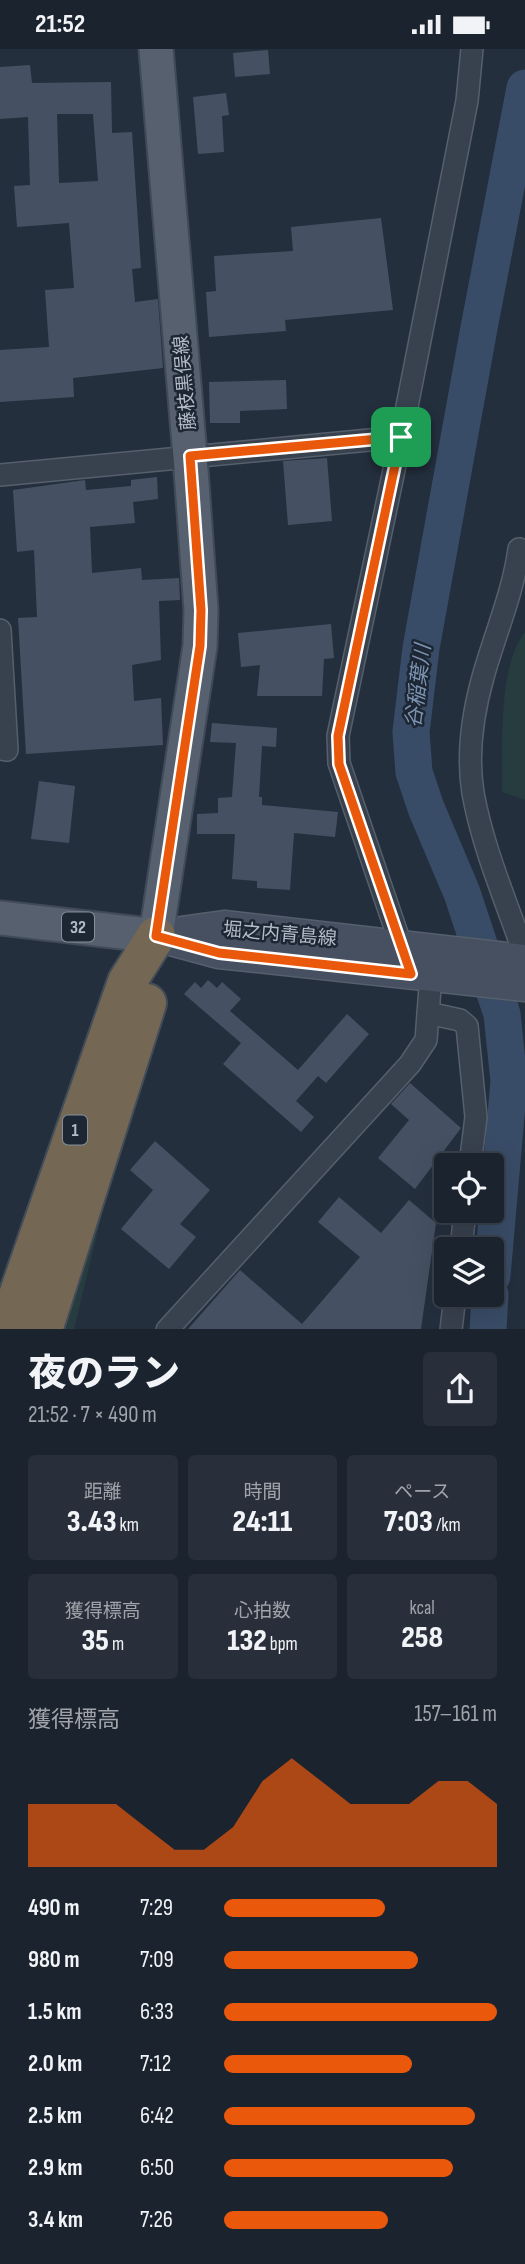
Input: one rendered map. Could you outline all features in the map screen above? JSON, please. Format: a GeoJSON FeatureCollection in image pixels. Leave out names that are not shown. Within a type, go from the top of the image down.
{"type":"FeatureCollection","features":[{"type":"Feature","properties":{"kind":"highway","name":"1"},"geometry":{"type":"LineString","coordinates":[[6,1329],[127,982],[156,936]]}},
{"type":"Feature","properties":{"kind":"highway","name":"1"},"geometry":{"type":"LineString","coordinates":[[43,1329],[153,982],[156,936]]}},
{"type":"Feature","properties":{"kind":"highway"},"geometry":{"type":"LineString","coordinates":[[22,1281],[32,1305],[31,1329]]}},
{"type":"Feature","properties":{"kind":"main road","name":"藤枝黒俣線"},"geometry":{"type":"LineString","coordinates":[[156,49],[201,610],[200,646],[156,936]]}},
{"type":"Feature","properties":{"kind":"main road","name":"32"},"geometry":{"type":"LineString","coordinates":[[0,918],[156,936]]}},
{"type":"Feature","properties":{"kind":"main road","name":"堀之内青島線"},"geometry":{"type":"LineString","coordinates":[[156,936],[224,926],[401,945],[459,965],[520,969]]}},
{"type":"Feature","properties":{"kind":"main road","name":"堀之内青島線"},"geometry":{"type":"LineString","coordinates":[[156,936],[219,953],[421,974],[459,965]]}},
{"type":"Feature","properties":{"kind":"street"},"geometry":{"type":"LineString","coordinates":[[167,1329],[410,1064],[426,1040],[428,1013],[421,974],[401,945],[339,764],[338,736],[401,437],[467,101],[472,49]]}},
{"type":"Feature","properties":{"kind":"street"},"geometry":{"type":"LineString","coordinates":[[0,475],[401,437]]}},
{"type":"Feature","properties":{"kind":"street"},"geometry":{"type":"LineString","coordinates":[[519,549],[521,580],[483,677],[475,715],[471,760],[473,793],[520,969]]}},
{"type":"Feature","properties":{"kind":"street"},"geometry":{"type":"LineString","coordinates":[[0,630],[7,750],[0,749]]}},
{"type":"Feature","properties":{"kind":"street"},"geometry":{"type":"LineString","coordinates":[[428,1013],[460,1020],[467,1026],[476,1117],[472,1153]]}},
{"type":"Feature","properties":{"kind":"street"},"geometry":{"type":"LineString","coordinates":[[451,1329],[454,1307]]}},
{"type":"Feature","properties":{"kind":"green space"},"geometry":{"type":"Polygon","coordinates":[[[525,632],[525,800],[502,792],[502,731],[510,666],[516,647],[525,632]]]}},
{"type":"Feature","properties":{"kind":"green space"},"geometry":{"type":"Polygon","coordinates":[[[115,1161],[74,1329],[52,1329],[115,1161]]]}},
{"type":"Feature","properties":{"kind":"building"},"geometry":{"type":"Polygon","coordinates":[[[268,50],[270,74],[235,77],[233,53],[268,50]]]}},
{"type":"Feature","properties":{"kind":"building"},"geometry":{"type":"Polygon","coordinates":[[[30,65],[32,83],[111,82],[112,133],[132,132],[141,268],[132,269],[135,302],[158,299],[163,368],[73,378],[74,397],[0,402],[0,350],[49,347],[45,290],[74,288],[69,223],[17,227],[14,186],[30,185],[28,117],[0,119],[0,67],[30,65]],[[57,114],[59,183],[98,181],[93,114],[57,114]]]}},
{"type":"Feature","properties":{"kind":"building"},"geometry":{"type":"Polygon","coordinates":[[[226,93],[229,115],[222,116],[224,152],[198,154],[193,97],[226,93]]]}},
{"type":"Feature","properties":{"kind":"building"},"geometry":{"type":"Polygon","coordinates":[[[381,218],[393,310],[285,320],[286,331],[209,337],[206,292],[216,291],[214,256],[293,251],[291,227],[381,218]]]}},
{"type":"Feature","properties":{"kind":"building"},"geometry":{"type":"Polygon","coordinates":[[[286,380],[287,409],[240,411],[240,423],[210,423],[209,382],[286,380]]]}},
{"type":"Feature","properties":{"kind":"building"},"geometry":{"type":"Polygon","coordinates":[[[327,458],[332,521],[288,525],[283,461],[327,458]]]}},
{"type":"Feature","properties":{"kind":"building"},"geometry":{"type":"Polygon","coordinates":[[[157,477],[158,499],[133,502],[135,523],[90,527],[92,573],[141,568],[142,580],[179,578],[180,600],[159,601],[161,660],[132,665],[134,701],[161,698],[163,745],[26,754],[18,618],[37,617],[34,550],[17,552],[13,490],[85,480],[86,490],[131,486],[131,480],[157,477]]]}},
{"type":"Feature","properties":{"kind":"building"},"geometry":{"type":"Polygon","coordinates":[[[331,624],[334,658],[324,659],[322,696],[257,696],[260,665],[241,667],[238,633],[331,624]]]}},
{"type":"Feature","properties":{"kind":"building"},"geometry":{"type":"Polygon","coordinates":[[[212,723],[277,728],[276,747],[262,746],[259,797],[262,797],[262,805],[338,812],[335,837],[294,833],[290,890],[257,888],[257,881],[232,879],[235,834],[197,834],[197,814],[218,813],[218,798],[232,797],[236,743],[210,742],[212,723]]]}},
{"type":"Feature","properties":{"kind":"building"},"geometry":{"type":"Polygon","coordinates":[[[39,781],[75,786],[69,843],[31,839],[39,781]]]}},
{"type":"Feature","properties":{"kind":"building"},"geometry":{"type":"Polygon","coordinates":[[[208,980],[217,988],[222,982],[241,999],[230,1011],[298,1070],[347,1014],[369,1034],[326,1083],[318,1076],[296,1101],[314,1117],[301,1132],[223,1064],[241,1043],[184,994],[195,982],[201,988],[208,980]]]}},
{"type":"Feature","properties":{"kind":"building"},"geometry":{"type":"Polygon","coordinates":[[[410,1083],[461,1128],[442,1153],[434,1153],[434,1164],[415,1189],[378,1158],[409,1120],[391,1104],[410,1083]]]}},
{"type":"Feature","properties":{"kind":"building"},"geometry":{"type":"Polygon","coordinates":[[[155,1141],[210,1190],[180,1224],[196,1237],[169,1269],[121,1229],[153,1190],[130,1170],[155,1141]]]}},
{"type":"Feature","properties":{"kind":"building"},"geometry":{"type":"Polygon","coordinates":[[[339,1197],[381,1233],[409,1200],[436,1223],[421,1329],[188,1329],[240,1270],[302,1324],[360,1257],[318,1222],[339,1197]]]}},
{"type":"Feature","properties":{"kind":"waterway","name":"谷稲葉川"},"geometry":{"type":"LineString","coordinates":[[495,1237],[509,1081],[502,1014],[462,893],[426,808],[414,772],[411,732],[421,648],[525,88]]}},
{"type":"Feature","properties":{"kind":"waterway","name":"谷稲葉川"},"geometry":{"type":"LineString","coordinates":[[488,1329],[489,1307]]}},
{"type":"Feature","properties":{"kind":"route"},"geometry":{"type":"LineString","coordinates":[[401,437],[338,736],[339,764],[411,974],[219,953],[156,936],[200,646],[201,610],[190,456],[401,437]]}}]}
